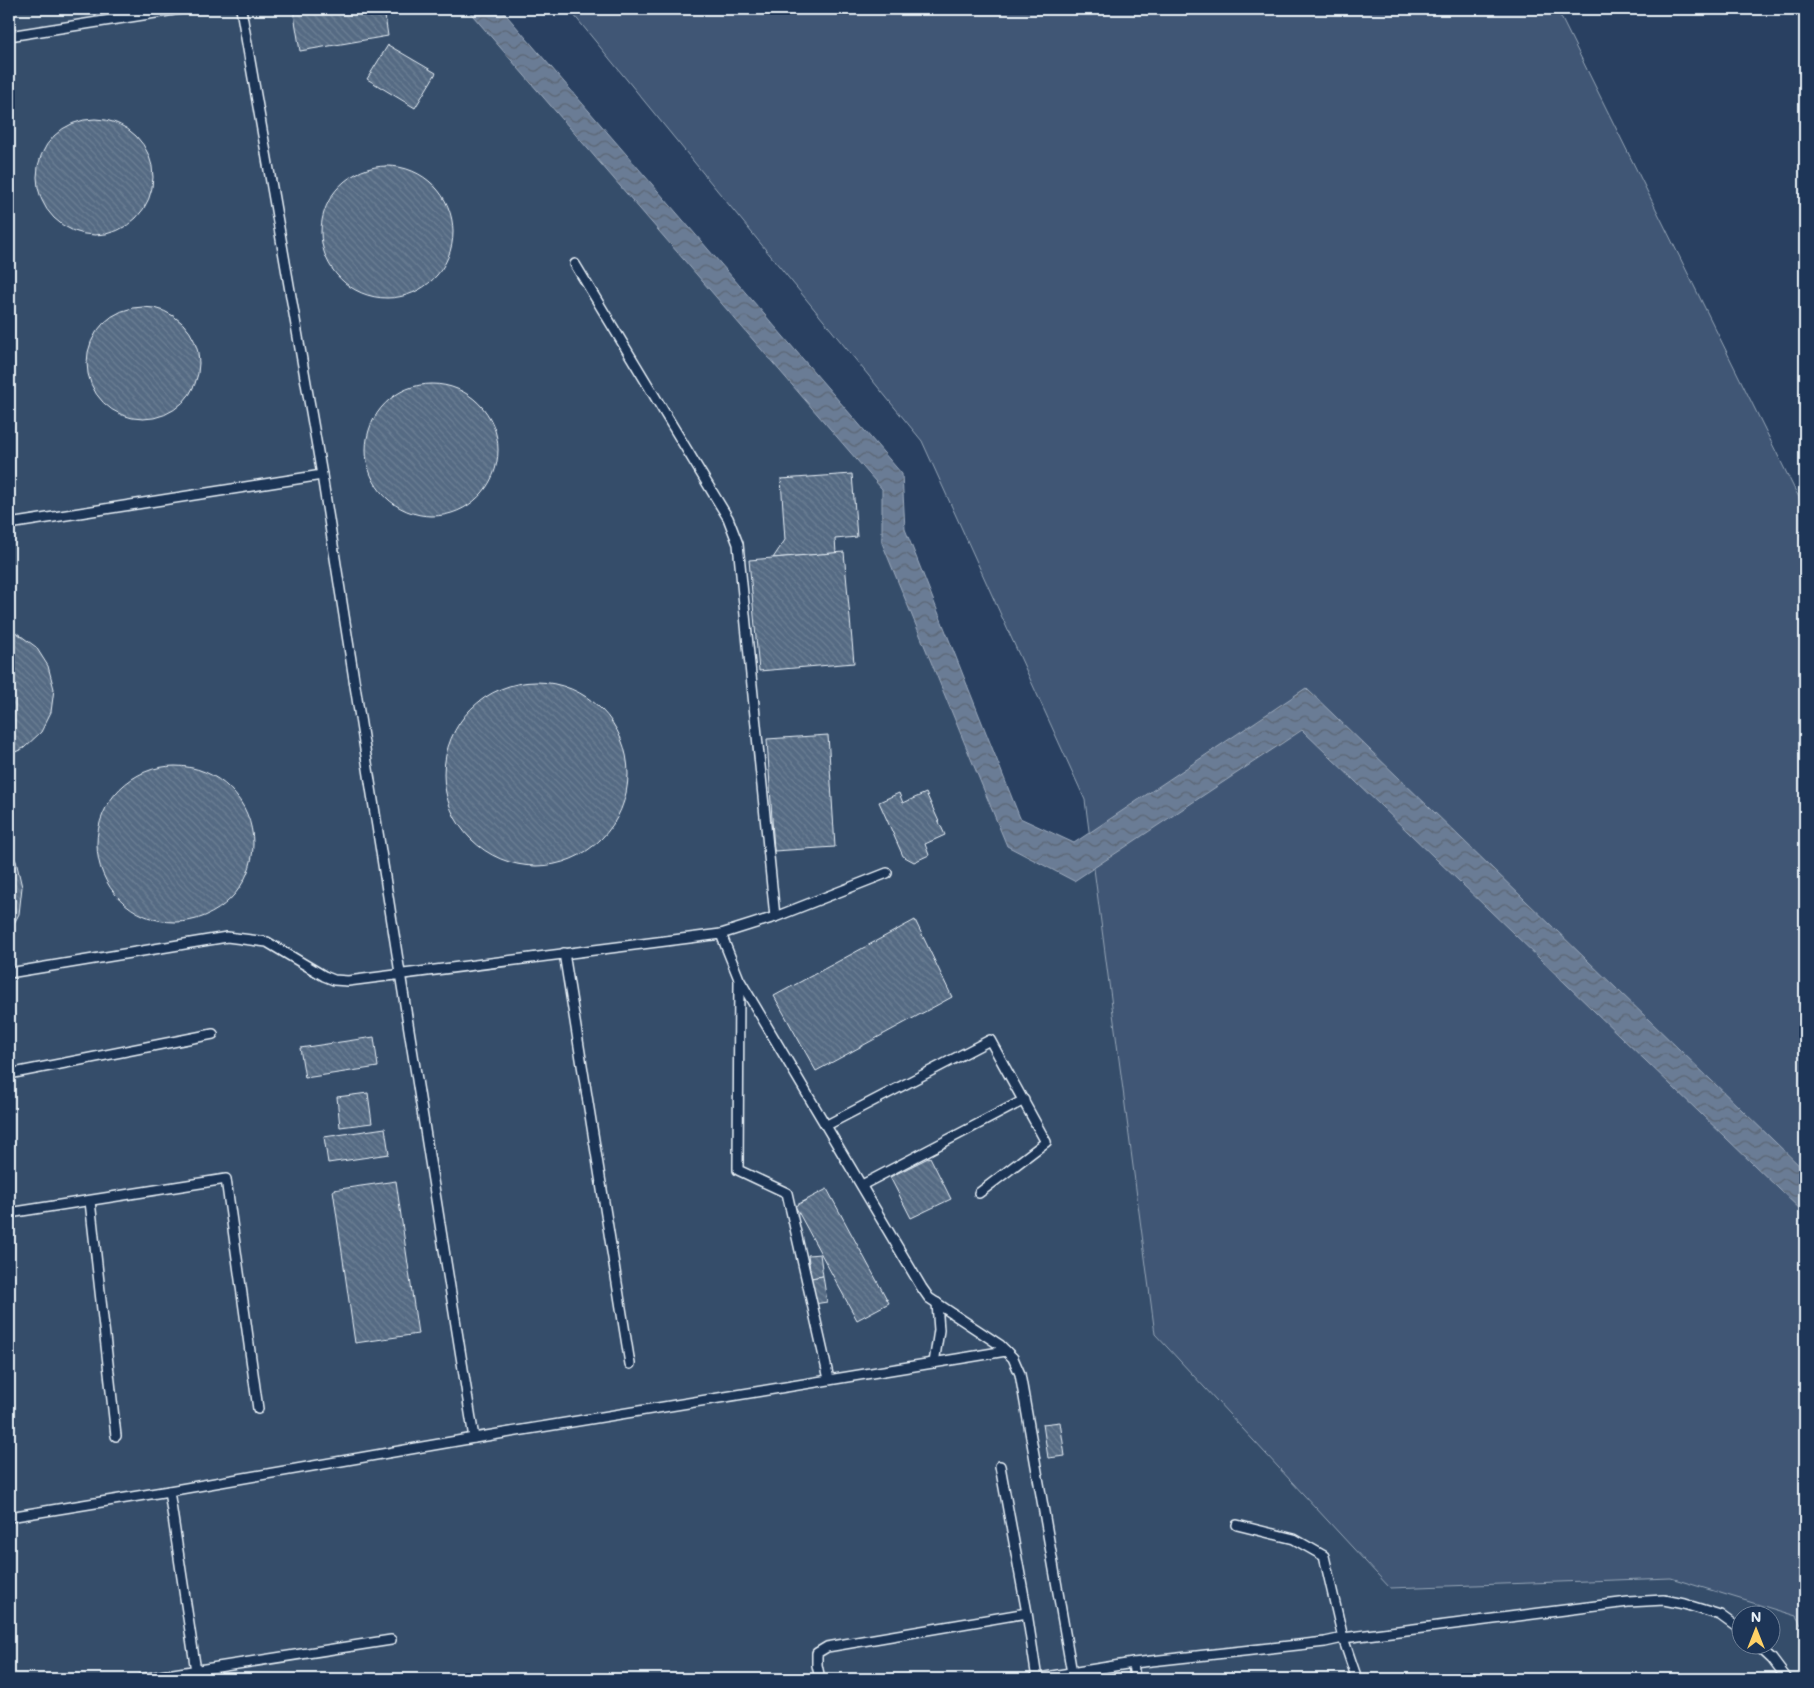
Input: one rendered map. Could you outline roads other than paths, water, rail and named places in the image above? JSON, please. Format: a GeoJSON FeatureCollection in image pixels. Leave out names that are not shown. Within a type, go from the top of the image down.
{"type":"FeatureCollection","features":[{"type":"Feature","properties":{"kind":"lane"},"geometry":{"type":"LineString","coordinates":[[9,36],[181,9]]}},
{"type":"Feature","properties":{"kind":"lane"},"geometry":{"type":"LineString","coordinates":[[241,9],[322,475],[474,1438]]}},
{"type":"Feature","properties":{"kind":"lane"},"geometry":{"type":"LineString","coordinates":[[575,264],[728,518],[738,544],[775,917]]}},
{"type":"Feature","properties":{"kind":"lane"},"geometry":{"type":"LineString","coordinates":[[9,524],[322,475]]}},
{"type":"Feature","properties":{"kind":"lane"},"geometry":{"type":"LineString","coordinates":[[9,973],[227,938],[267,942],[324,976],[334,980],[348,980],[722,934],[775,917],[887,874]]}},
{"type":"Feature","properties":{"kind":"lane"},"geometry":{"type":"LineString","coordinates":[[722,934],[740,979],[922,1288],[929,1298],[1000,1345],[1013,1358],[1020,1374],[1072,1673]]}},
{"type":"Feature","properties":{"kind":"lane"},"geometry":{"type":"LineString","coordinates":[[564,953],[630,1364]]}},
{"type":"Feature","properties":{"kind":"lane"},"geometry":{"type":"LineString","coordinates":[[740,979],[738,1170],[787,1193],[829,1379]]}},
{"type":"Feature","properties":{"kind":"lane"},"geometry":{"type":"LineString","coordinates":[[9,1074],[213,1034]]}},
{"type":"Feature","properties":{"kind":"lane"},"geometry":{"type":"LineString","coordinates":[[827,1124],[990,1040],[1046,1142],[979,1193]]}},
{"type":"Feature","properties":{"kind":"lane"},"geometry":{"type":"LineString","coordinates":[[862,1186],[1024,1100]]}},
{"type":"Feature","properties":{"kind":"lane"},"geometry":{"type":"LineString","coordinates":[[9,1213],[226,1179],[258,1409]]}},
{"type":"Feature","properties":{"kind":"lane"},"geometry":{"type":"LineString","coordinates":[[90,1201],[116,1436]]}},
{"type":"Feature","properties":{"kind":"lane"},"geometry":{"type":"LineString","coordinates":[[934,1363],[939,1330],[937,1303]]}},
{"type":"Feature","properties":{"kind":"lane"},"geometry":{"type":"LineString","coordinates":[[9,1517],[474,1438],[1006,1351]]}},
{"type":"Feature","properties":{"kind":"lane"},"geometry":{"type":"LineString","coordinates":[[1000,1466],[1037,1679]]}},
{"type":"Feature","properties":{"kind":"lane"},"geometry":{"type":"LineString","coordinates":[[169,1491],[196,1671]]}},
{"type":"Feature","properties":{"kind":"lane"},"geometry":{"type":"LineString","coordinates":[[1237,1525],[1294,1539],[1324,1556],[1343,1638],[1357,1679]]}},
{"type":"Feature","properties":{"kind":"lane"},"geometry":{"type":"LineString","coordinates":[[1033,1679],[1133,1663],[1325,1642],[1343,1638],[1628,1602],[1664,1600],[1720,1616],[1732,1624]]}},
{"type":"Feature","properties":{"kind":"lane"},"geometry":{"type":"LineString","coordinates":[[820,1679],[817,1653],[827,1647],[1027,1613]]}},
{"type":"Feature","properties":{"kind":"lane"},"geometry":{"type":"LineString","coordinates":[[141,1679],[391,1640]]}},
{"type":"Feature","properties":{"kind":"lane"},"geometry":{"type":"LineString","coordinates":[[1769,1656],[1787,1679]]}},
{"type":"Feature","properties":{"kind":"lane"},"geometry":{"type":"LineString","coordinates":[[1133,1663],[1135,1679]]}},
{"type":"Feature","properties":{"kind":"water"},"geometry":{"type":"Polygon","coordinates":[[[467,9],[501,9],[902,474],[905,529],[1020,818],[1074,843],[1306,688],[1805,1171],[1805,1214],[1302,730],[1074,881],[1007,846],[882,543],[882,489],[467,9]]]}}]}
